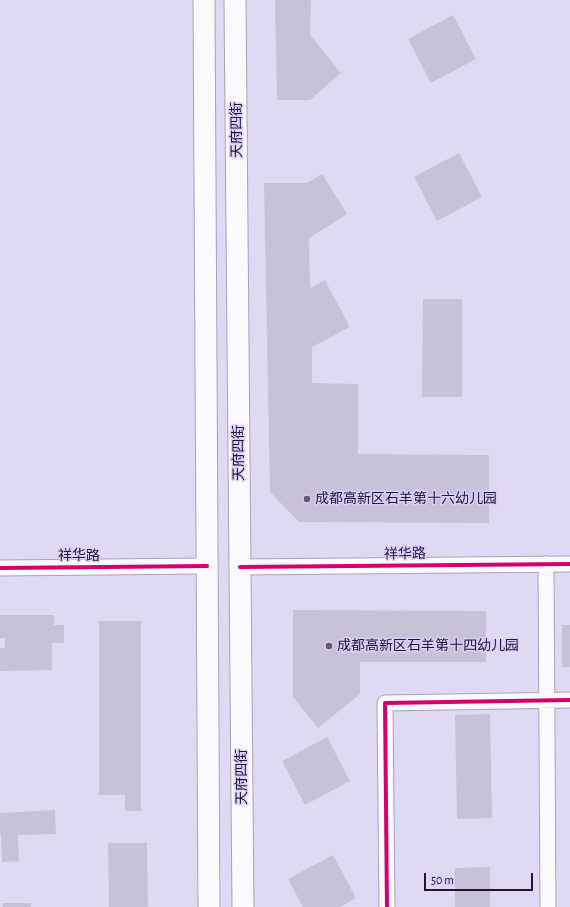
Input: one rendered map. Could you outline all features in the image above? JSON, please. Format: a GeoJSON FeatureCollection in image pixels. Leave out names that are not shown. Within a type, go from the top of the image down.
{"type":"FeatureCollection","features":[{"type":"Feature","properties":{"kind":"main road"},"geometry":{"type":"LineString","coordinates":[[204,0],[209,907]]}},
{"type":"Feature","properties":{"kind":"main road","name":"天府四街"},"geometry":{"type":"LineString","coordinates":[[235,0],[243,907]]}},
{"type":"Feature","properties":{"kind":"street"},"geometry":{"type":"LineString","coordinates":[[546,564],[548,907]]}},
{"type":"Feature","properties":{"kind":"street","name":"祥华路"},"geometry":{"type":"LineString","coordinates":[[240,567],[570,564]]}},
{"type":"Feature","properties":{"kind":"street","name":"祥华路"},"geometry":{"type":"LineString","coordinates":[[0,568],[207,566]]}},
{"type":"Feature","properties":{"kind":"street"},"geometry":{"type":"LineString","coordinates":[[387,907],[385,703],[570,700]]}},
{"type":"Feature","properties":{"kind":"building"},"geometry":{"type":"Polygon","coordinates":[[[275,0],[311,0],[310,35],[341,73],[310,100],[277,100],[275,0]]]}},
{"type":"Feature","properties":{"kind":"building"},"geometry":{"type":"Polygon","coordinates":[[[453,15],[476,59],[431,83],[408,39],[453,15]]]}},
{"type":"Feature","properties":{"kind":"building"},"geometry":{"type":"Polygon","coordinates":[[[459,153],[482,197],[437,221],[414,177],[459,153]]]}},
{"type":"Feature","properties":{"kind":"building"},"geometry":{"type":"Polygon","coordinates":[[[322,174],[347,214],[309,238],[310,288],[325,280],[350,327],[312,347],[312,383],[358,384],[358,454],[489,455],[489,523],[299,522],[270,492],[264,183],[307,183],[322,174]]]}},
{"type":"Feature","properties":{"kind":"building"},"geometry":{"type":"Polygon","coordinates":[[[423,299],[462,299],[462,397],[422,397],[423,299]]]}},
{"type":"Feature","properties":{"kind":"building"},"geometry":{"type":"Polygon","coordinates":[[[293,610],[486,611],[486,662],[360,662],[360,694],[318,728],[293,697],[293,610]]]}},
{"type":"Feature","properties":{"kind":"building"},"geometry":{"type":"Polygon","coordinates":[[[0,615],[54,615],[54,625],[64,625],[64,643],[52,643],[52,670],[0,671],[0,648],[5,648],[5,638],[0,638],[0,615]]]}},
{"type":"Feature","properties":{"kind":"building"},"geometry":{"type":"Polygon","coordinates":[[[99,621],[141,621],[141,811],[125,811],[125,795],[99,795],[99,621]]]}},
{"type":"Feature","properties":{"kind":"building"},"geometry":{"type":"Polygon","coordinates":[[[562,625],[570,625],[570,667],[562,667],[562,625]]]}},
{"type":"Feature","properties":{"kind":"building"},"geometry":{"type":"Polygon","coordinates":[[[490,714],[492,818],[457,819],[455,715],[490,714]]]}},
{"type":"Feature","properties":{"kind":"building"},"geometry":{"type":"Polygon","coordinates":[[[327,737],[350,781],[305,805],[282,761],[327,737]]]}},
{"type":"Feature","properties":{"kind":"building"},"geometry":{"type":"Polygon","coordinates":[[[55,810],[56,834],[18,835],[19,861],[2,862],[0,813],[55,810]]]}},
{"type":"Feature","properties":{"kind":"building"},"geometry":{"type":"Polygon","coordinates":[[[108,843],[147,843],[148,907],[109,907],[108,843]]]}},
{"type":"Feature","properties":{"kind":"building"},"geometry":{"type":"Polygon","coordinates":[[[333,855],[356,898],[340,907],[303,907],[288,879],[333,855]]]}},
{"type":"Feature","properties":{"kind":"building"},"geometry":{"type":"Polygon","coordinates":[[[490,867],[490,907],[455,907],[455,868],[490,867]]]}},
{"type":"Feature","properties":{"kind":"building"},"geometry":{"type":"Polygon","coordinates":[[[2,903],[31,903],[31,907],[3,907],[2,903]]]}},
{"type":"Feature","properties":{"kind":"cycle path"},"geometry":{"type":"LineString","coordinates":[[240,567],[570,564]]}},
{"type":"Feature","properties":{"kind":"cycle path"},"geometry":{"type":"LineString","coordinates":[[0,568],[207,566]]}},
{"type":"Feature","properties":{"kind":"cycle path"},"geometry":{"type":"LineString","coordinates":[[387,907],[385,703],[570,700]]}},
{"type":"Feature","properties":{"kind":"place","name":"成都高新区石羊第十六幼儿园"},"geometry":{"type":"Point","coordinates":[307,499]}},
{"type":"Feature","properties":{"kind":"place","name":"成都高新区石羊第十四幼儿园"},"geometry":{"type":"Point","coordinates":[329,646]}}]}
